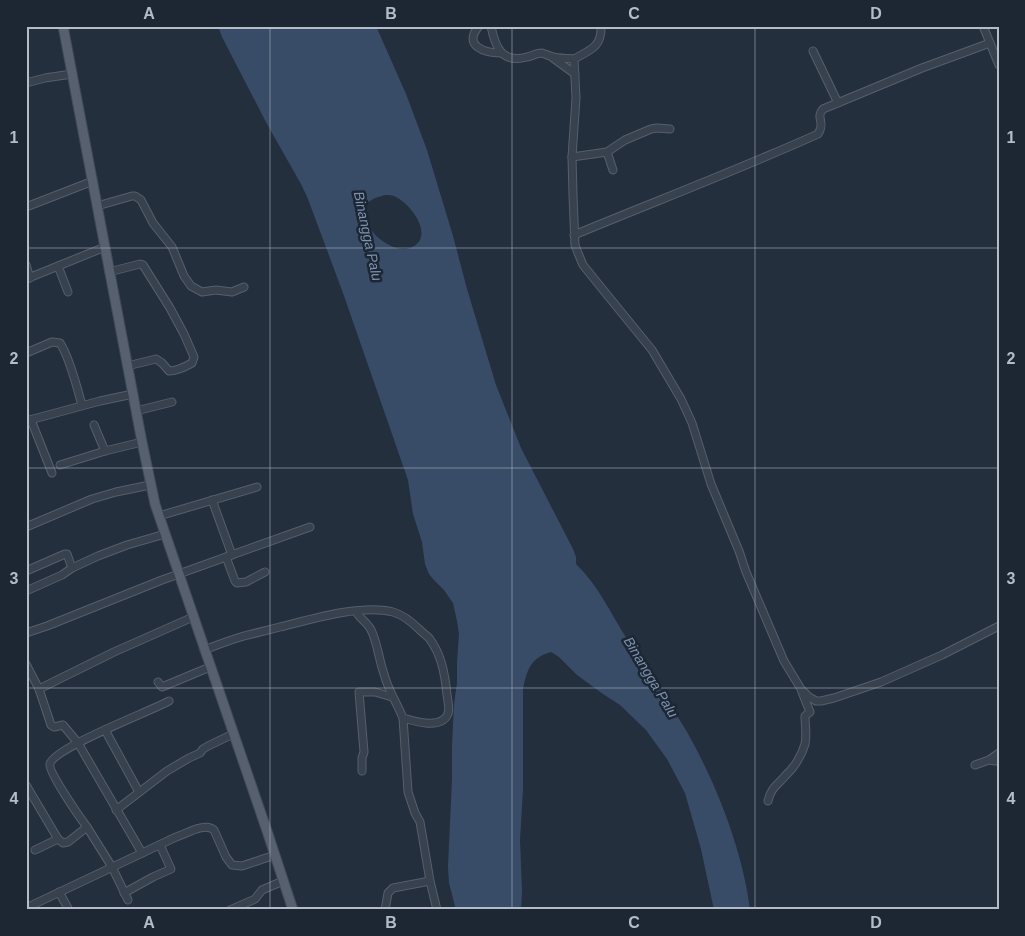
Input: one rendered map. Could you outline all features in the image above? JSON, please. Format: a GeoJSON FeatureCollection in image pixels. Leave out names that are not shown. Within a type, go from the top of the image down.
{"type":"FeatureCollection","features":[{"type":"Feature","properties":{"kind":"main road"},"geometry":{"type":"LineString","coordinates":[[63,26],[150,485],[293,910]]}},
{"type":"Feature","properties":{"kind":"street"},"geometry":{"type":"LineString","coordinates":[[479,26],[474,32],[474,44],[482,51],[501,53],[512,58],[526,58],[541,53],[551,57],[575,74]]}},
{"type":"Feature","properties":{"kind":"street"},"geometry":{"type":"LineString","coordinates":[[491,26],[496,44],[501,53]]}},
{"type":"Feature","properties":{"kind":"street"},"geometry":{"type":"LineString","coordinates":[[551,57],[574,59],[596,45],[601,35],[601,26]]}},
{"type":"Feature","properties":{"kind":"street"},"geometry":{"type":"LineString","coordinates":[[983,26],[994,46],[999,65]]}},
{"type":"Feature","properties":{"kind":"street"},"geometry":{"type":"LineString","coordinates":[[574,235],[752,163],[818,134],[822,123],[820,112],[822,109],[922,68],[994,46]]}},
{"type":"Feature","properties":{"kind":"street"},"geometry":{"type":"LineString","coordinates":[[813,51],[838,103]]}},
{"type":"Feature","properties":{"kind":"street"},"geometry":{"type":"LineString","coordinates":[[574,59],[576,98],[572,157],[572,195],[575,245],[578,254],[583,264],[652,350],[681,399],[692,424],[711,484],[746,572],[784,661],[801,689],[810,712],[805,716],[805,742],[799,758],[788,774],[773,787],[768,801]]}},
{"type":"Feature","properties":{"kind":"street"},"geometry":{"type":"LineString","coordinates":[[26,83],[72,74]]}},
{"type":"Feature","properties":{"kind":"street"},"geometry":{"type":"LineString","coordinates":[[572,157],[607,152],[625,140],[650,129],[670,129]]}},
{"type":"Feature","properties":{"kind":"street"},"geometry":{"type":"LineString","coordinates":[[607,152],[613,170]]}},
{"type":"Feature","properties":{"kind":"street"},"geometry":{"type":"LineString","coordinates":[[26,207],[93,181]]}},
{"type":"Feature","properties":{"kind":"street"},"geometry":{"type":"LineString","coordinates":[[97,206],[135,196],[144,205],[153,223],[175,251],[184,276],[191,286],[202,292],[216,290],[232,292],[244,287]]}},
{"type":"Feature","properties":{"kind":"street"},"geometry":{"type":"LineString","coordinates":[[26,265],[28,278],[105,248]]}},
{"type":"Feature","properties":{"kind":"street"},"geometry":{"type":"LineString","coordinates":[[109,272],[140,264],[144,267],[170,308],[194,357],[192,363],[181,369],[169,372],[162,362],[156,359],[128,366]]}},
{"type":"Feature","properties":{"kind":"street"},"geometry":{"type":"LineString","coordinates":[[58,266],[68,292]]}},
{"type":"Feature","properties":{"kind":"street"},"geometry":{"type":"LineString","coordinates":[[26,353],[52,342],[60,343],[70,366],[82,405]]}},
{"type":"Feature","properties":{"kind":"street"},"geometry":{"type":"LineString","coordinates":[[52,473],[29,420],[82,405],[133,394]]}},
{"type":"Feature","properties":{"kind":"street"},"geometry":{"type":"LineString","coordinates":[[136,411],[172,402]]}},
{"type":"Feature","properties":{"kind":"street"},"geometry":{"type":"LineString","coordinates":[[94,425],[105,451]]}},
{"type":"Feature","properties":{"kind":"street"},"geometry":{"type":"LineString","coordinates":[[60,465],[142,442]]}},
{"type":"Feature","properties":{"kind":"street"},"geometry":{"type":"LineString","coordinates":[[26,527],[92,499],[150,485]]}},
{"type":"Feature","properties":{"kind":"street"},"geometry":{"type":"LineString","coordinates":[[159,516],[257,487]]}},
{"type":"Feature","properties":{"kind":"street"},"geometry":{"type":"LineString","coordinates":[[212,500],[235,581],[237,583],[246,582],[265,572]]}},
{"type":"Feature","properties":{"kind":"street"},"geometry":{"type":"LineString","coordinates":[[26,633],[310,527]]}},
{"type":"Feature","properties":{"kind":"street"},"geometry":{"type":"LineString","coordinates":[[26,591],[54,580],[69,572],[72,568],[98,556],[165,534]]}},
{"type":"Feature","properties":{"kind":"street"},"geometry":{"type":"LineString","coordinates":[[26,571],[65,554],[67,554],[72,568]]}},
{"type":"Feature","properties":{"kind":"street"},"geometry":{"type":"LineString","coordinates":[[204,650],[242,636],[316,618],[356,611],[384,611],[402,615],[428,637],[438,653],[446,684],[449,709],[449,714],[442,721],[437,722],[424,723],[403,718]]}},
{"type":"Feature","properties":{"kind":"street"},"geometry":{"type":"LineString","coordinates":[[356,611],[357,615],[365,621],[372,631],[384,676],[403,718],[408,792],[420,822],[437,910]]}},
{"type":"Feature","properties":{"kind":"street"},"geometry":{"type":"LineString","coordinates":[[39,689],[114,652],[193,617]]}},
{"type":"Feature","properties":{"kind":"street"},"geometry":{"type":"LineString","coordinates":[[801,689],[808,697],[816,701],[834,698],[889,678],[942,655],[999,626]]}},
{"type":"Feature","properties":{"kind":"street"},"geometry":{"type":"LineString","coordinates":[[26,664],[39,689],[51,725],[54,727],[63,725],[78,743],[142,853]]}},
{"type":"Feature","properties":{"kind":"street"},"geometry":{"type":"LineString","coordinates":[[158,682],[162,687],[210,668]]}},
{"type":"Feature","properties":{"kind":"street"},"geometry":{"type":"LineString","coordinates":[[362,771],[364,752],[359,692],[375,692],[392,697]]}},
{"type":"Feature","properties":{"kind":"street"},"geometry":{"type":"LineString","coordinates":[[128,900],[112,867],[79,817],[49,765],[58,754],[78,743],[169,701]]}},
{"type":"Feature","properties":{"kind":"street"},"geometry":{"type":"LineString","coordinates":[[105,730],[139,792]]}},
{"type":"Feature","properties":{"kind":"street"},"geometry":{"type":"LineString","coordinates":[[116,810],[167,771],[200,753],[208,746],[233,734]]}},
{"type":"Feature","properties":{"kind":"street"},"geometry":{"type":"LineString","coordinates":[[975,765],[989,760],[999,753]]}},
{"type":"Feature","properties":{"kind":"street"},"geometry":{"type":"LineString","coordinates":[[989,760],[999,760]]}},
{"type":"Feature","properties":{"kind":"street"},"geometry":{"type":"LineString","coordinates":[[26,785],[28,795],[63,844],[87,827]]}},
{"type":"Feature","properties":{"kind":"street"},"geometry":{"type":"LineString","coordinates":[[26,908],[160,844],[208,826],[214,830],[226,857],[232,865],[242,866],[275,855]]}},
{"type":"Feature","properties":{"kind":"street"},"geometry":{"type":"LineString","coordinates":[[36,850],[58,839]]}},
{"type":"Feature","properties":{"kind":"street"},"geometry":{"type":"LineString","coordinates":[[124,893],[153,877],[171,870],[160,844]]}},
{"type":"Feature","properties":{"kind":"street"},"geometry":{"type":"LineString","coordinates":[[230,910],[255,899],[262,890],[283,881]]}},
{"type":"Feature","properties":{"kind":"street"},"geometry":{"type":"LineString","coordinates":[[385,910],[388,893],[393,888],[430,881]]}},
{"type":"Feature","properties":{"kind":"street"},"geometry":{"type":"LineString","coordinates":[[59,892],[69,910]]}},
{"type":"Feature","properties":{"kind":"water","name":"Binangga Palu"},"geometry":{"type":"Polygon","coordinates":[[[218,26],[376,26],[406,94],[427,150],[496,385],[521,448],[573,549],[576,564],[598,590],[698,752],[718,795],[735,841],[750,910],[714,910],[701,849],[685,793],[667,759],[646,730],[620,705],[577,675],[559,657],[551,652],[534,661],[526,676],[523,689],[523,789],[520,840],[521,910],[456,910],[449,883],[448,867],[454,704],[459,634],[453,603],[429,574],[425,564],[422,542],[413,514],[408,480],[308,199],[222,37],[218,26]],[[385,195],[370,201],[366,206],[366,218],[369,226],[384,242],[395,248],[410,248],[418,243],[421,237],[419,222],[409,207],[402,201],[394,196],[385,195]]]}}]}
